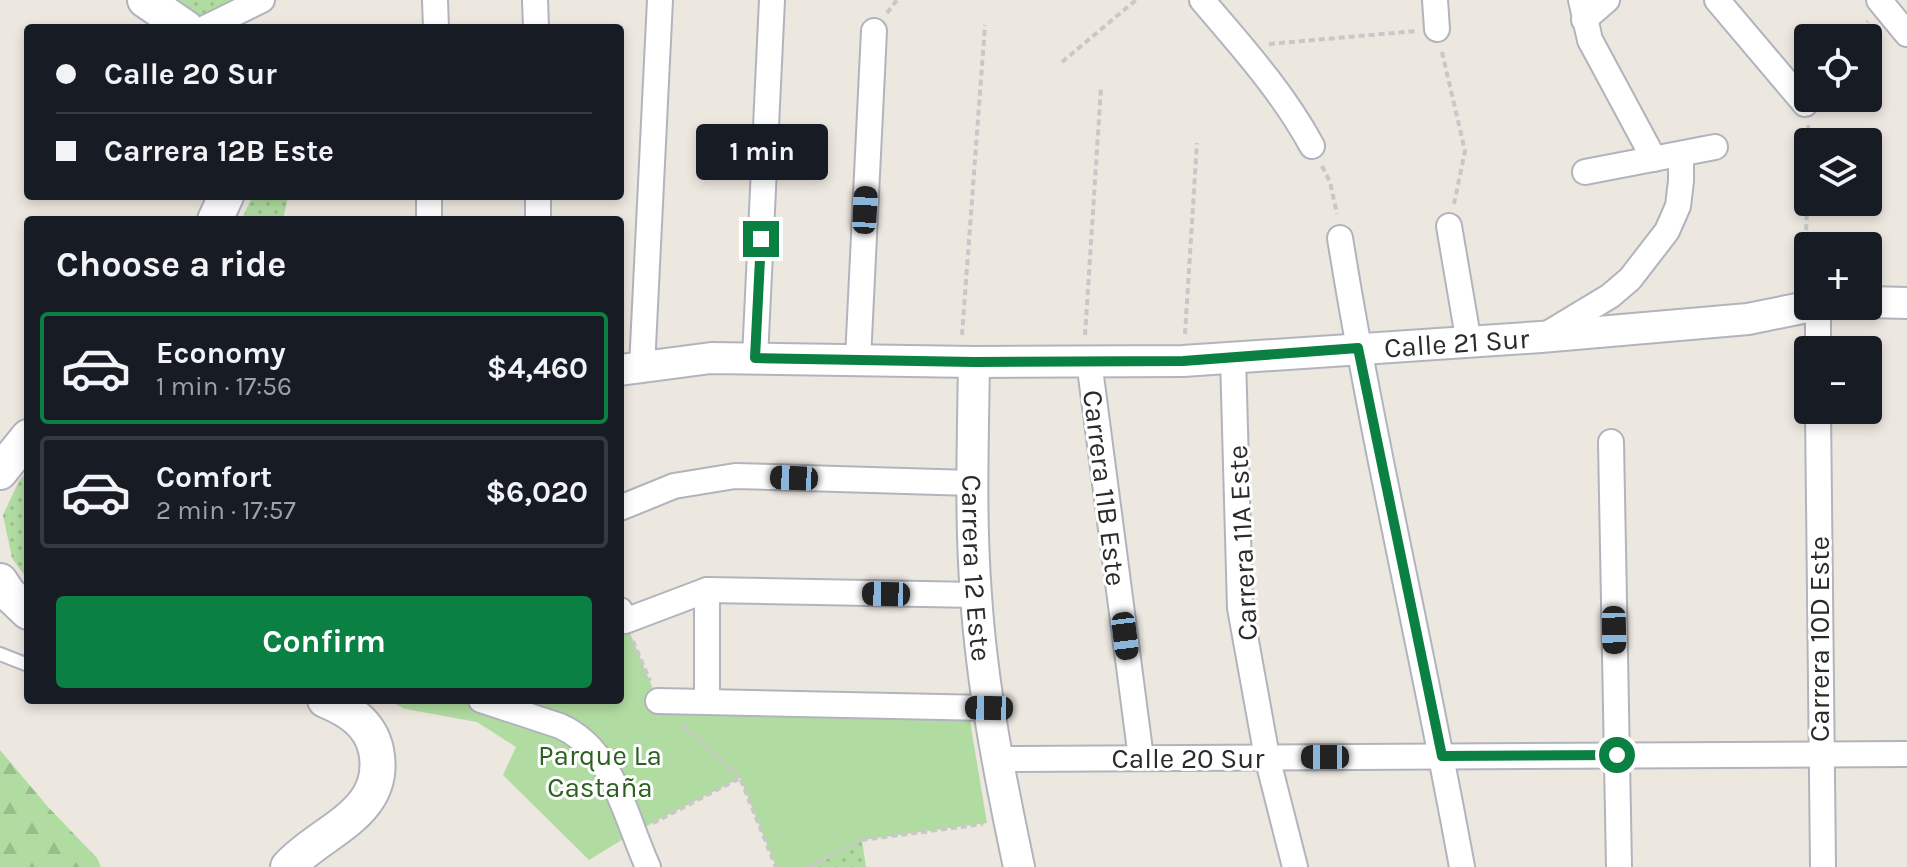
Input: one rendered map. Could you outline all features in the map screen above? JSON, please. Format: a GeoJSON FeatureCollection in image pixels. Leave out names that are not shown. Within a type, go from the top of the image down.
{"type":"FeatureCollection","features":[{"type":"Feature","properties":{"kind":"main road"},"geometry":{"type":"LineString","coordinates":[[145,0],[180,24]]}},
{"type":"Feature","properties":{"kind":"main road"},"geometry":{"type":"LineString","coordinates":[[0,472],[24,442]]}},
{"type":"Feature","properties":{"kind":"main road"},"geometry":{"type":"LineString","coordinates":[[0,581],[24,608]]}},
{"type":"Feature","properties":{"kind":"main road"},"geometry":{"type":"LineString","coordinates":[[288,867],[349,820],[366,801],[376,779],[378,766],[373,740],[360,720],[342,704]]}},
{"type":"Feature","properties":{"kind":"street"},"geometry":{"type":"LineString","coordinates":[[213,24],[262,0]]}},
{"type":"Feature","properties":{"kind":"street"},"geometry":{"type":"LineString","coordinates":[[435,0],[436,24]]}},
{"type":"Feature","properties":{"kind":"street"},"geometry":{"type":"LineString","coordinates":[[535,0],[536,24]]}},
{"type":"Feature","properties":{"kind":"street"},"geometry":{"type":"LineString","coordinates":[[631,368],[660,0]]}},
{"type":"Feature","properties":{"kind":"street"},"geometry":{"type":"LineString","coordinates":[[755,358],[772,0]]}},
{"type":"Feature","properties":{"kind":"street"},"geometry":{"type":"LineString","coordinates":[[1202,0],[1284,97],[1312,146]]}},
{"type":"Feature","properties":{"kind":"street"},"geometry":{"type":"LineString","coordinates":[[1435,0],[1437,29]]}},
{"type":"Feature","properties":{"kind":"street"},"geometry":{"type":"LineString","coordinates":[[1607,0],[1583,10],[1596,52],[1654,159]]}},
{"type":"Feature","properties":{"kind":"street"},"geometry":{"type":"LineString","coordinates":[[1717,0],[1794,91]]}},
{"type":"Feature","properties":{"kind":"street"},"geometry":{"type":"LineString","coordinates":[[1879,0],[1907,34]]}},
{"type":"Feature","properties":{"kind":"street"},"geometry":{"type":"LineString","coordinates":[[858,359],[874,31]]}},
{"type":"Feature","properties":{"kind":"street"},"geometry":{"type":"LineString","coordinates":[[1585,172],[1715,147]]}},
{"type":"Feature","properties":{"kind":"street"},"geometry":{"type":"LineString","coordinates":[[1541,337],[1610,296],[1630,279],[1654,249],[1667,231],[1678,206],[1681,154]]}},
{"type":"Feature","properties":{"kind":"street"},"geometry":{"type":"LineString","coordinates":[[1449,226],[1469,343]]}},
{"type":"Feature","properties":{"kind":"street"},"geometry":{"type":"LineString","coordinates":[[1340,238],[1358,348],[1462,867]]}},
{"type":"Feature","properties":{"kind":"street"},"geometry":{"type":"LineString","coordinates":[[1882,302],[1907,303]]}},
{"type":"Feature","properties":{"kind":"street","name":"Calle 21 Sur"},"geometry":{"type":"LineString","coordinates":[[631,368],[711,358],[1183,361],[1469,343],[1748,319],[1794,310]]}},
{"type":"Feature","properties":{"kind":"street","name":"Carrera 11A Este"},"geometry":{"type":"LineString","coordinates":[[1233,357],[1240,608],[1267,757],[1295,867]]}},
{"type":"Feature","properties":{"kind":"street","name":"Carrera 11B Este"},"geometry":{"type":"LineString","coordinates":[[1086,361],[1141,758]]}},
{"type":"Feature","properties":{"kind":"street","name":"Carrera 12 Este"},"geometry":{"type":"LineString","coordinates":[[967,362],[976,595],[996,759],[1019,867]]}},
{"type":"Feature","properties":{"kind":"street","name":"Carrera 10D Este"},"geometry":{"type":"LineString","coordinates":[[1818,424],[1823,867]]}},
{"type":"Feature","properties":{"kind":"street"},"geometry":{"type":"LineString","coordinates":[[1611,442],[1619,867]]}},
{"type":"Feature","properties":{"kind":"street"},"geometry":{"type":"LineString","coordinates":[[624,506],[674,486],[735,476],[972,483]]}},
{"type":"Feature","properties":{"kind":"street"},"geometry":{"type":"LineString","coordinates":[[707,590],[707,702]]}},
{"type":"Feature","properties":{"kind":"street"},"geometry":{"type":"LineString","coordinates":[[624,616],[707,590],[976,595]]}},
{"type":"Feature","properties":{"kind":"street"},"geometry":{"type":"LineString","coordinates":[[658,701],[989,708]]}},
{"type":"Feature","properties":{"kind":"street"},"geometry":{"type":"LineString","coordinates":[[493,704],[560,726],[583,738],[593,748],[608,770],[648,867]]}},
{"type":"Feature","properties":{"kind":"street","name":"Calle 20 Sur"},"geometry":{"type":"LineString","coordinates":[[996,759],[1907,754]]}},
{"type":"Feature","properties":{"kind":"lane"},"geometry":{"type":"LineString","coordinates":[[0,654],[24,663]]}},
{"type":"Feature","properties":{"kind":"path"},"geometry":{"type":"LineString","coordinates":[[1062,62],[1136,0]]}},
{"type":"Feature","properties":{"kind":"path"},"geometry":{"type":"LineString","coordinates":[[967,362],[985,25]]}},
{"type":"Feature","properties":{"kind":"path"},"geometry":{"type":"LineString","coordinates":[[1243,46],[1437,29],[1465,151],[1449,226]]}},
{"type":"Feature","properties":{"kind":"path","name":"Carrera 11B Este"},"geometry":{"type":"LineString","coordinates":[[1086,361],[1101,88]]}},
{"type":"Feature","properties":{"kind":"path"},"geometry":{"type":"LineString","coordinates":[[1183,361],[1197,143]]}},
{"type":"Feature","properties":{"kind":"path"},"geometry":{"type":"LineString","coordinates":[[1312,146],[1330,182],[1337,207],[1340,238]]}},
{"type":"Feature","properties":{"kind":"path"},"geometry":{"type":"LineString","coordinates":[[624,618],[658,701],[740,778],[776,867]]}},
{"type":"Feature","properties":{"kind":"path"},"geometry":{"type":"LineString","coordinates":[[633,833],[740,778]]}},
{"type":"Feature","properties":{"kind":"path"},"geometry":{"type":"LineString","coordinates":[[808,867],[862,840],[1009,820]]}},
{"type":"Feature","properties":{"kind":"green space"},"geometry":{"type":"Polygon","coordinates":[[[170,0],[237,0],[199,22],[170,0]]]}},
{"type":"Feature","properties":{"kind":"green space"},"geometry":{"type":"Polygon","coordinates":[[[251,200],[287,200],[284,216],[243,216],[251,200]]]}},
{"type":"Feature","properties":{"kind":"green space"},"geometry":{"type":"Polygon","coordinates":[[[24,475],[24,574],[12,558],[3,515],[24,475]]]}},
{"type":"Feature","properties":{"kind":"green space","name":"Parque La Castaña"},"geometry":{"type":"Polygon","coordinates":[[[624,621],[658,701],[668,711],[970,721],[987,823],[862,840],[808,867],[776,867],[740,778],[633,833],[589,860],[503,775],[516,747],[477,722],[405,709],[396,704],[624,704],[624,621]]]}},
{"type":"Feature","properties":{"kind":"green space"},"geometry":{"type":"Polygon","coordinates":[[[0,750],[97,858],[101,867],[0,867],[0,750]]]}},
{"type":"Feature","properties":{"kind":"green space"},"geometry":{"type":"Polygon","coordinates":[[[862,840],[866,867],[808,867],[862,840]]]}},
{"type":"Feature","properties":{"kind":"route"},"geometry":{"type":"LineString","coordinates":[[761,239],[755,358],[974,362],[1183,361],[1358,348],[1442,756],[1617,755]]}}]}
